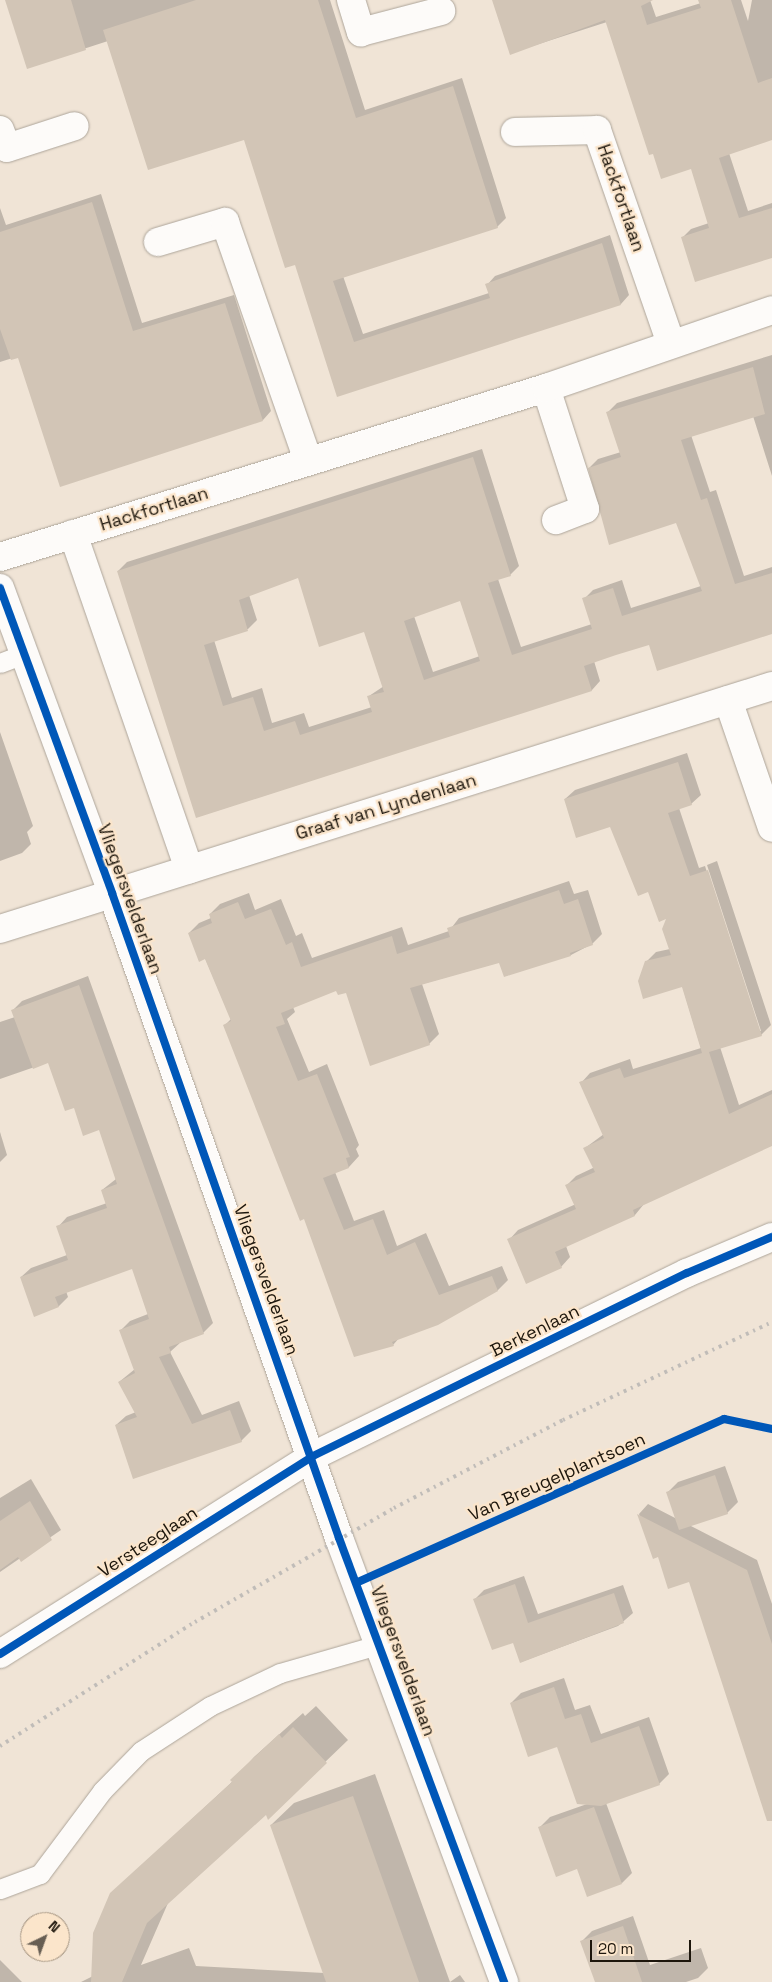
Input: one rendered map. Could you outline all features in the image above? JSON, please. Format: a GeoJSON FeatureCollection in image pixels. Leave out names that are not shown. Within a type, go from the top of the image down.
{"type":"FeatureCollection","features":[{"type":"Feature","properties":{"kind":"street"},"geometry":{"type":"LineString","coordinates":[[351,0],[361,32],[442,10]]}},
{"type":"Feature","properties":{"kind":"street"},"geometry":{"type":"LineString","coordinates":[[0,130],[7,148],[75,126]]}},
{"type":"Feature","properties":{"kind":"street","name":"Hackfortlaan"},"geometry":{"type":"LineString","coordinates":[[515,132],[597,130],[671,344]]}},
{"type":"Feature","properties":{"kind":"street"},"geometry":{"type":"LineString","coordinates":[[158,242],[225,222],[308,460]]}},
{"type":"Feature","properties":{"kind":"street","name":"Hackfortlaan"},"geometry":{"type":"LineString","coordinates":[[0,557],[308,460],[546,388],[772,310]]}},
{"type":"Feature","properties":{"kind":"street"},"geometry":{"type":"LineString","coordinates":[[546,388],[585,509],[556,520]]}},
{"type":"Feature","properties":{"kind":"street"},"geometry":{"type":"LineString","coordinates":[[73,534],[189,868]]}},
{"type":"Feature","properties":{"kind":"street","name":"Vliegersvelderlaan"},"geometry":{"type":"LineString","coordinates":[[0,588],[26,653],[112,893],[312,1456],[339,1538],[381,1644],[504,1982]]}},
{"type":"Feature","properties":{"kind":"street","name":"Graaf van Lyndenlaan"},"geometry":{"type":"LineString","coordinates":[[0,929],[772,686]]}},
{"type":"Feature","properties":{"kind":"street"},"geometry":{"type":"LineString","coordinates":[[728,700],[772,828]]}},
{"type":"Feature","properties":{"kind":"street","name":"Berkenlaan"},"geometry":{"type":"LineString","coordinates":[[312,1456],[688,1273],[772,1237]]}},
{"type":"Feature","properties":{"kind":"street","name":"Versteeglaan"},"geometry":{"type":"LineString","coordinates":[[0,1654],[312,1456]]}},
{"type":"Feature","properties":{"kind":"lane"},"geometry":{"type":"LineString","coordinates":[[0,663],[26,653]]}},
{"type":"Feature","properties":{"kind":"lane"},"geometry":{"type":"LineString","coordinates":[[0,1889],[40,1874],[102,1791],[141,1751],[210,1706],[280,1672],[381,1644]]}},
{"type":"Feature","properties":{"kind":"building"},"geometry":{"type":"Polygon","coordinates":[[[5,0],[71,0],[86,50],[27,69],[5,0]]]}},
{"type":"Feature","properties":{"kind":"building"},"geometry":{"type":"Polygon","coordinates":[[[196,0],[318,0],[356,118],[453,86],[498,228],[333,281],[354,342],[490,298],[485,284],[602,243],[621,305],[337,397],[295,265],[285,268],[244,140],[148,170],[103,30],[196,0]]]}},
{"type":"Feature","properties":{"kind":"building"},"geometry":{"type":"Polygon","coordinates":[[[492,0],[653,0],[641,6],[647,25],[701,8],[698,0],[731,0],[758,83],[772,78],[772,140],[719,158],[739,218],[772,208],[772,258],[695,282],[681,237],[709,228],[691,169],[661,179],[653,154],[649,155],[605,20],[510,55],[492,0]]]}},
{"type":"Feature","properties":{"kind":"building"},"geometry":{"type":"Polygon","coordinates":[[[92,202],[133,331],[225,303],[263,421],[60,487],[18,358],[11,360],[0,329],[0,232],[92,202]]]}},
{"type":"Feature","properties":{"kind":"building"},"geometry":{"type":"Polygon","coordinates":[[[753,367],[765,414],[681,440],[701,500],[707,498],[735,584],[772,573],[772,634],[657,671],[649,645],[616,655],[584,666],[592,691],[196,818],[117,571],[473,457],[511,576],[488,583],[512,655],[592,629],[582,598],[613,588],[622,616],[702,591],[676,523],[609,545],[588,468],[621,457],[606,412],[753,367]],[[298,578],[239,600],[248,631],[204,645],[223,706],[253,697],[264,731],[295,721],[300,735],[372,712],[367,696],[384,692],[364,632],[319,647],[298,578]],[[460,601],[404,621],[424,680],[480,661],[460,601]]]}},
{"type":"Feature","properties":{"kind":"building"},"geometry":{"type":"Polygon","coordinates":[[[678,762],[692,805],[668,813],[690,876],[708,870],[762,1036],[709,1052],[729,1114],[772,1094],[772,1146],[633,1210],[635,1216],[555,1252],[562,1268],[526,1284],[507,1239],[576,1209],[565,1185],[595,1172],[583,1148],[604,1138],[579,1082],[620,1068],[624,1078],[702,1053],[682,987],[643,999],[638,981],[645,961],[671,955],[662,929],[666,919],[659,922],[648,892],[638,896],[610,827],[576,838],[564,799],[678,762]]]}},
{"type":"Feature","properties":{"kind":"building"},"geometry":{"type":"Polygon","coordinates":[[[559,890],[564,904],[578,899],[593,945],[570,953],[571,956],[504,977],[499,963],[410,988],[430,1045],[370,1066],[346,993],[338,995],[336,991],[281,1013],[285,1024],[276,1027],[298,1081],[317,1074],[350,1157],[346,1158],[349,1168],[323,1178],[344,1230],[373,1219],[387,1255],[415,1242],[439,1295],[492,1276],[498,1291],[438,1325],[392,1342],[394,1346],[354,1357],[304,1219],[300,1221],[223,1025],[231,1021],[205,959],[199,962],[188,933],[212,923],[209,914],[238,902],[245,919],[271,909],[286,945],[292,942],[301,967],[392,936],[397,954],[450,937],[447,928],[559,890]]]}},
{"type":"Feature","properties":{"kind":"building"},"geometry":{"type":"Polygon","coordinates":[[[79,985],[204,1334],[169,1347],[171,1353],[159,1357],[192,1424],[230,1410],[242,1442],[133,1479],[115,1425],[137,1417],[118,1382],[135,1373],[119,1330],[149,1319],[132,1269],[55,1297],[59,1307],[34,1317],[20,1277],[68,1260],[56,1226],[107,1208],[101,1190],[117,1184],[99,1130],[83,1136],[74,1108],[65,1111],[48,1063],[33,1069],[11,1010],[79,985]]]}},
{"type":"Feature","properties":{"kind":"building"},"geometry":{"type":"Polygon","coordinates":[[[715,1475],[728,1514],[679,1530],[666,1492],[715,1475]]]}},
{"type":"Feature","properties":{"kind":"building"},"geometry":{"type":"Polygon","coordinates":[[[30,1501],[52,1540],[21,1562],[18,1557],[0,1570],[0,1521],[30,1501]]]}},
{"type":"Feature","properties":{"kind":"building"},"geometry":{"type":"Polygon","coordinates":[[[637,1514],[747,1570],[772,1644],[772,1821],[767,1821],[689,1582],[668,1589],[658,1557],[653,1559],[637,1514]]]}},
{"type":"Feature","properties":{"kind":"building"},"geometry":{"type":"Polygon","coordinates":[[[515,1584],[528,1623],[614,1593],[624,1623],[520,1663],[513,1643],[492,1650],[473,1599],[515,1584]]]}},
{"type":"Feature","properties":{"kind":"building"},"geometry":{"type":"Polygon","coordinates":[[[554,1687],[565,1719],[581,1714],[591,1743],[639,1726],[660,1785],[601,1806],[577,1804],[557,1747],[528,1757],[510,1703],[554,1687]]]}},
{"type":"Feature","properties":{"kind":"building"},"geometry":{"type":"Polygon","coordinates":[[[293,1727],[327,1763],[268,1820],[266,1815],[147,1923],[122,1982],[91,1982],[93,1933],[110,1893],[232,1782],[230,1780],[279,1734],[282,1738],[293,1727]]]}},
{"type":"Feature","properties":{"kind":"building"},"geometry":{"type":"Polygon","coordinates":[[[353,1796],[419,1982],[326,1982],[270,1825],[353,1796]]]}},
{"type":"Feature","properties":{"kind":"building"},"geometry":{"type":"Polygon","coordinates":[[[594,1807],[622,1884],[587,1897],[577,1869],[556,1877],[538,1827],[594,1807]]]}},
{"type":"Feature","properties":{"kind":"building"},"geometry":{"type":"Polygon","coordinates":[[[623,1926],[642,1982],[595,1982],[580,1941],[623,1926]]]}},
{"type":"Feature","properties":{"kind":"railway"},"geometry":{"type":"LineString","coordinates":[[0,1746],[195,1622],[394,1508],[563,1420],[772,1322]]}},
{"type":"Feature","properties":{"kind":"cycle path"},"geometry":{"type":"LineString","coordinates":[[0,588],[112,893],[339,1538],[504,1982]]}},
{"type":"Feature","properties":{"kind":"cycle path"},"geometry":{"type":"LineString","coordinates":[[0,1654],[313,1456],[687,1273],[772,1237]]}},
{"type":"Feature","properties":{"kind":"cycle path","name":"Van Breugelplantsoen"},"geometry":{"type":"LineString","coordinates":[[358,1582],[724,1419],[772,1429]]}}]}
